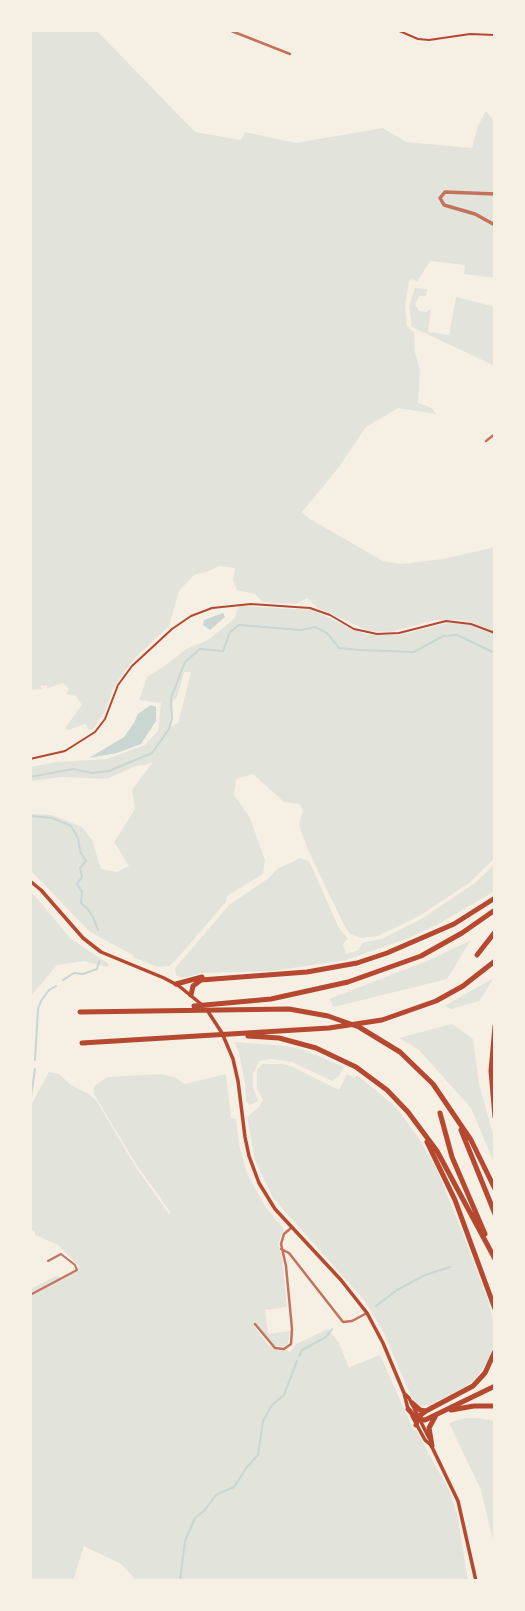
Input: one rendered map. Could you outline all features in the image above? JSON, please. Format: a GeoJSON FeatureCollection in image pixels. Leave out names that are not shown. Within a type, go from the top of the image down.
{"type":"FeatureCollection","features":[{"type":"Feature","properties":{"kind":"highway"},"geometry":{"type":"LineString","coordinates":[[176,984],[202,977],[287,974],[356,963],[409,945],[454,924],[495,898]]}},
{"type":"Feature","properties":{"kind":"highway"},"geometry":{"type":"LineString","coordinates":[[152,1010],[271,999],[348,982],[435,949],[495,910]]}},
{"type":"Feature","properties":{"kind":"highway"},"geometry":{"type":"LineString","coordinates":[[477,955],[495,932]]}},
{"type":"Feature","properties":{"kind":"highway"},"geometry":{"type":"LineString","coordinates":[[82,1042],[329,1028],[382,1020],[436,1001],[463,986],[495,961]]}},
{"type":"Feature","properties":{"kind":"highway"},"geometry":{"type":"LineString","coordinates":[[191,995],[196,983],[216,978]]}},
{"type":"Feature","properties":{"kind":"highway"},"geometry":{"type":"LineString","coordinates":[[80,1012],[267,1008],[318,1013],[359,1027],[388,1043],[426,1076],[471,1140],[495,1189]]}},
{"type":"Feature","properties":{"kind":"highway"},"geometry":{"type":"LineString","coordinates":[[495,1026],[491,1071],[495,1117]]}},
{"type":"Feature","properties":{"kind":"highway"},"geometry":{"type":"LineString","coordinates":[[231,1034],[289,1041],[316,1048],[338,1058],[381,1085],[415,1121],[442,1160],[495,1257]]}},
{"type":"Feature","properties":{"kind":"highway"},"geometry":{"type":"LineString","coordinates":[[449,1106],[495,1214]]}},
{"type":"Feature","properties":{"kind":"highway"},"geometry":{"type":"LineString","coordinates":[[440,1113],[452,1157],[495,1257]]}},
{"type":"Feature","properties":{"kind":"highway"},"geometry":{"type":"LineString","coordinates":[[415,1121],[455,1200],[495,1310]]}},
{"type":"Feature","properties":{"kind":"highway"},"geometry":{"type":"LineString","coordinates":[[418,1420],[426,1411],[473,1386],[485,1373],[495,1351]]}},
{"type":"Feature","properties":{"kind":"highway"},"geometry":{"type":"LineString","coordinates":[[418,1420],[436,1415],[495,1386]]}},
{"type":"Feature","properties":{"kind":"highway"},"geometry":{"type":"LineString","coordinates":[[410,1406],[426,1411]]}},
{"type":"Feature","properties":{"kind":"highway"},"geometry":{"type":"LineString","coordinates":[[410,1406],[418,1420]]}},
{"type":"Feature","properties":{"kind":"highway"},"geometry":{"type":"LineString","coordinates":[[445,1411],[495,1406]]}},
{"type":"Feature","properties":{"kind":"highway"},"geometry":{"type":"LineString","coordinates":[[432,1446],[429,1428],[436,1415]]}},
{"type":"Feature","properties":{"kind":"main road"},"geometry":{"type":"LineString","coordinates":[[30,881],[83,938],[101,951],[176,984],[215,1020],[231,1054],[238,1081],[245,1138],[254,1172],[265,1195],[367,1313],[380,1336],[410,1406]]}},
{"type":"Feature","properties":{"kind":"main road"},"geometry":{"type":"LineString","coordinates":[[418,1420],[458,1501],[476,1581]]}},
{"type":"Feature","properties":{"kind":"street"},"geometry":{"type":"LineString","coordinates":[[229,30],[290,54]]}},
{"type":"Feature","properties":{"kind":"street"},"geometry":{"type":"LineString","coordinates":[[495,194],[449,191],[442,193],[440,198],[444,205],[475,214],[495,225]]}},
{"type":"Feature","properties":{"kind":"street"},"geometry":{"type":"LineString","coordinates":[[486,441],[495,434]]}},
{"type":"Feature","properties":{"kind":"street"},"geometry":{"type":"LineString","coordinates":[[254,1324],[275,1348],[284,1349],[291,1344],[286,1266],[281,1239],[291,1228]]}},
{"type":"Feature","properties":{"kind":"street"},"geometry":{"type":"LineString","coordinates":[[281,1249],[289,1253],[343,1322],[352,1321],[367,1313]]}},
{"type":"Feature","properties":{"kind":"lane"},"geometry":{"type":"LineString","coordinates":[[30,1295],[77,1270],[75,1265],[61,1254],[48,1261]]}},
{"type":"Feature","properties":{"kind":"path"},"geometry":{"type":"LineString","coordinates":[[397,30],[418,39],[429,40],[470,34],[495,35]]}},
{"type":"Feature","properties":{"kind":"path"},"geometry":{"type":"LineString","coordinates":[[30,759],[65,751],[95,732],[105,719],[123,676],[154,645],[191,616],[212,608],[251,604],[310,608],[330,615],[355,629],[377,634],[399,633],[446,621],[471,624],[495,633]]}},
{"type":"Feature","properties":{"kind":"shaded area"},"geometry":{"type":"Polygon","coordinates":[[[30,30],[96,30],[195,132],[241,140],[245,132],[296,143],[383,128],[406,142],[472,148],[478,126],[486,111],[495,122],[495,278],[464,274],[465,265],[430,261],[417,282],[413,279],[409,281],[405,306],[407,326],[414,332],[415,352],[420,370],[418,403],[432,408],[436,414],[398,408],[366,427],[339,467],[302,512],[383,561],[402,564],[443,559],[495,547],[495,632],[459,620],[436,620],[390,632],[369,631],[318,608],[307,598],[295,604],[262,602],[255,594],[237,590],[233,580],[235,568],[219,566],[194,575],[179,591],[169,626],[137,656],[122,675],[93,729],[89,730],[85,724],[68,730],[65,728],[82,705],[76,696],[66,694],[69,689],[63,683],[30,690],[30,30]]]}},
{"type":"Feature","properties":{"kind":"shaded area"},"geometry":{"type":"Polygon","coordinates":[[[415,288],[427,289],[426,296],[419,296],[415,304],[419,311],[426,312],[431,309],[428,332],[449,335],[456,297],[495,307],[495,366],[412,327],[409,306],[415,288]]]}},
{"type":"Feature","properties":{"kind":"shaded area"},"geometry":{"type":"Polygon","coordinates":[[[239,606],[312,610],[367,635],[400,635],[451,622],[471,625],[495,634],[495,858],[469,883],[421,915],[378,936],[361,938],[350,934],[345,927],[308,850],[299,825],[303,810],[300,804],[284,802],[253,774],[236,779],[234,795],[250,818],[265,860],[263,874],[227,896],[226,902],[175,961],[169,966],[158,967],[133,957],[90,932],[30,870],[30,814],[52,815],[82,827],[92,840],[101,869],[117,872],[129,866],[114,842],[135,809],[132,790],[152,763],[133,767],[107,779],[62,777],[30,781],[30,767],[56,762],[107,759],[145,745],[158,731],[161,703],[139,700],[147,677],[186,649],[208,640],[234,619],[239,606]],[[184,672],[177,697],[172,703],[171,727],[178,723],[191,672],[184,672]]]}},
{"type":"Feature","properties":{"kind":"shaded area"},"geometry":{"type":"Polygon","coordinates":[[[223,613],[225,617],[210,630],[203,625],[204,620],[223,613]]]}},
{"type":"Feature","properties":{"kind":"shaded area"},"geometry":{"type":"Polygon","coordinates":[[[151,705],[156,707],[156,721],[141,744],[117,753],[89,758],[124,737],[138,714],[151,705]]]}},
{"type":"Feature","properties":{"kind":"shaded area"},"geometry":{"type":"Polygon","coordinates":[[[300,858],[309,861],[339,928],[348,939],[343,944],[346,954],[359,950],[362,943],[384,938],[423,918],[475,883],[495,864],[495,891],[409,938],[346,960],[272,971],[203,973],[182,978],[176,975],[175,968],[229,905],[269,878],[277,869],[300,858]]]}},
{"type":"Feature","properties":{"kind":"shaded area"},"geometry":{"type":"Polygon","coordinates":[[[30,890],[71,939],[109,964],[107,967],[84,961],[57,965],[32,995],[30,1008],[30,890]]]}},
{"type":"Feature","properties":{"kind":"shaded area"},"geometry":{"type":"Polygon","coordinates":[[[471,940],[447,979],[334,1007],[329,999],[427,961],[471,940]]]}},
{"type":"Feature","properties":{"kind":"shaded area"},"geometry":{"type":"Polygon","coordinates":[[[494,978],[479,1001],[451,1009],[444,1006],[494,978]]]}},
{"type":"Feature","properties":{"kind":"shaded area"},"geometry":{"type":"Polygon","coordinates":[[[452,1024],[473,1039],[479,1084],[495,1141],[495,1165],[471,1108],[418,1049],[399,1038],[452,1024]]]}},
{"type":"Feature","properties":{"kind":"shaded area"},"geometry":{"type":"Polygon","coordinates":[[[234,1042],[304,1050],[344,1067],[332,1081],[292,1062],[271,1059],[259,1061],[253,1074],[253,1087],[258,1101],[250,1105],[246,1101],[239,1053],[234,1042]]]}},
{"type":"Feature","properties":{"kind":"shaded area"},"geometry":{"type":"Polygon","coordinates":[[[262,1064],[293,1067],[339,1090],[347,1074],[355,1078],[357,1075],[396,1107],[419,1139],[436,1168],[457,1219],[488,1300],[494,1324],[494,1343],[488,1361],[475,1379],[465,1387],[430,1405],[421,1406],[413,1401],[383,1331],[364,1300],[273,1198],[255,1160],[247,1117],[263,1100],[257,1089],[257,1070],[262,1064]]]}},
{"type":"Feature","properties":{"kind":"shaded area"},"geometry":{"type":"Polygon","coordinates":[[[49,1072],[59,1074],[71,1085],[96,1100],[135,1166],[169,1214],[171,1213],[136,1164],[94,1094],[94,1086],[108,1077],[161,1074],[174,1077],[185,1084],[226,1074],[231,1118],[236,1119],[247,1173],[266,1208],[284,1229],[278,1243],[287,1307],[265,1310],[268,1334],[290,1331],[288,1343],[275,1346],[255,1324],[255,1328],[268,1345],[290,1353],[296,1344],[328,1329],[339,1343],[350,1370],[350,1367],[380,1355],[414,1431],[416,1430],[451,1494],[458,1518],[468,1581],[137,1581],[121,1564],[84,1546],[73,1581],[30,1581],[30,1289],[56,1276],[65,1278],[79,1266],[58,1245],[35,1235],[30,1228],[30,1107],[49,1072]]]}},
{"type":"Feature","properties":{"kind":"shaded area"},"geometry":{"type":"Polygon","coordinates":[[[465,1418],[495,1421],[495,1549],[481,1490],[449,1423],[465,1418]]]}},
{"type":"Feature","properties":{"kind":"waterway"},"geometry":{"type":"LineString","coordinates":[[30,777],[73,769],[92,773],[109,771],[152,753],[169,729],[172,719],[171,698],[185,662],[200,649],[223,651],[230,632],[239,625],[301,630],[315,627],[327,633],[339,648],[360,650],[414,652],[443,636],[457,635],[495,653]]}},
{"type":"Feature","properties":{"kind":"waterway"},"geometry":{"type":"LineString","coordinates":[[30,816],[52,818],[71,826],[86,861],[80,868],[82,877],[77,884],[82,892],[81,903],[93,917],[98,930]]}},
{"type":"Feature","properties":{"kind":"waterway"},"geometry":{"type":"LineString","coordinates":[[63,980],[74,973],[83,974],[97,969],[99,961]]}},
{"type":"Feature","properties":{"kind":"waterway"},"geometry":{"type":"LineString","coordinates":[[35,1060],[38,1009],[49,990],[56,986]]}},
{"type":"Feature","properties":{"kind":"waterway"},"geometry":{"type":"LineString","coordinates":[[30,1103],[35,1069]]}},
{"type":"Feature","properties":{"kind":"waterway"},"geometry":{"type":"LineString","coordinates":[[376,1306],[397,1290],[425,1275],[450,1267]]}},
{"type":"Feature","properties":{"kind":"waterway"},"geometry":{"type":"LineString","coordinates":[[299,1356],[302,1350],[326,1337],[332,1329]]}},
{"type":"Feature","properties":{"kind":"waterway"},"geometry":{"type":"LineString","coordinates":[[180,1581],[185,1541],[195,1518],[216,1495],[234,1487],[258,1455],[263,1421],[272,1405],[284,1395],[297,1361]]}}]}
